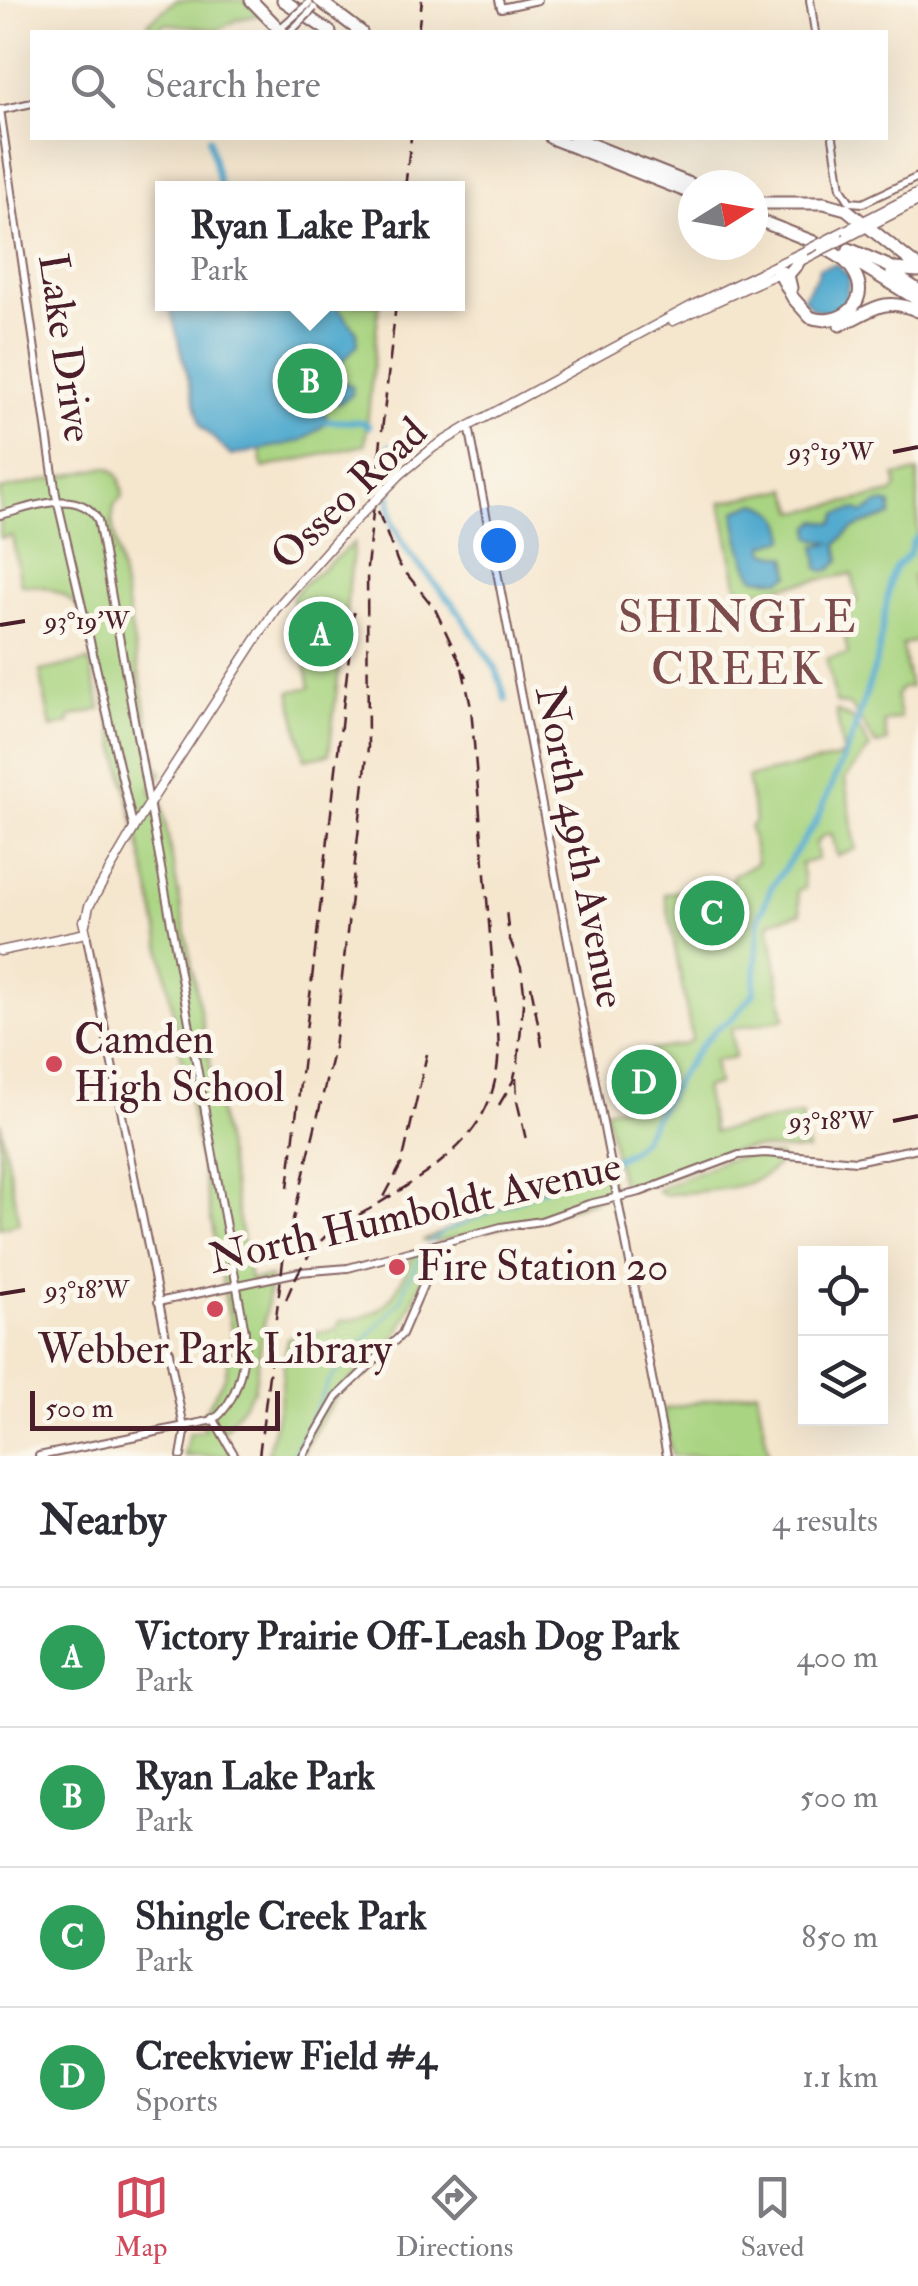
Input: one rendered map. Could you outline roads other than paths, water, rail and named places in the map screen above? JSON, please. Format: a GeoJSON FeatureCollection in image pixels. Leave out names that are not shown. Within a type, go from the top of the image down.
{"type":"FeatureCollection","features":[{"type":"Feature","properties":{"kind":"highway"},"geometry":{"type":"LineString","coordinates":[[250,0],[282,30]]}},
{"type":"Feature","properties":{"kind":"highway"},"geometry":{"type":"LineString","coordinates":[[270,0],[313,30]]}},
{"type":"Feature","properties":{"kind":"highway"},"geometry":{"type":"LineString","coordinates":[[283,0],[327,30]]}},
{"type":"Feature","properties":{"kind":"highway"},"geometry":{"type":"LineString","coordinates":[[315,2],[358,30]]}},
{"type":"Feature","properties":{"kind":"highway"},"geometry":{"type":"LineString","coordinates":[[556,140],[678,188]]}},
{"type":"Feature","properties":{"kind":"highway"},"geometry":{"type":"LineString","coordinates":[[580,140],[678,180]]}},
{"type":"Feature","properties":{"kind":"highway"},"geometry":{"type":"LineString","coordinates":[[768,202],[828,204],[846,209],[918,269]]}},
{"type":"Feature","properties":{"kind":"highway"},"geometry":{"type":"LineString","coordinates":[[768,218],[844,240],[895,269],[918,269]]}},
{"type":"Feature","properties":{"kind":"highway"},"geometry":{"type":"LineString","coordinates":[[768,225],[806,252],[848,264],[856,275],[859,291],[853,308],[838,319],[818,320],[802,310],[775,271]]}},
{"type":"Feature","properties":{"kind":"highway"},"geometry":{"type":"LineString","coordinates":[[844,240],[918,290]]}},
{"type":"Feature","properties":{"kind":"highway"},"geometry":{"type":"LineString","coordinates":[[806,252],[860,263],[918,300]]}},
{"type":"Feature","properties":{"kind":"highway"},"geometry":{"type":"LineString","coordinates":[[802,310],[787,279],[806,252]]}},
{"type":"Feature","properties":{"kind":"highway"},"geometry":{"type":"LineString","coordinates":[[775,271],[792,311],[816,326],[840,325],[883,304],[918,311]]}},
{"type":"Feature","properties":{"kind":"main road"},"geometry":{"type":"LineString","coordinates":[[867,224],[918,193]]}},
{"type":"Feature","properties":{"kind":"main road"},"geometry":{"type":"LineString","coordinates":[[867,224],[918,201]]}},
{"type":"Feature","properties":{"kind":"main road","name":"Osseo Road"},"geometry":{"type":"LineString","coordinates":[[85,928],[84,905],[275,610],[401,474],[468,426],[693,305],[775,271],[806,252],[844,240],[867,224]]}},
{"type":"Feature","properties":{"kind":"main road"},"geometry":{"type":"LineString","coordinates":[[0,952],[85,928]]}},
{"type":"Feature","properties":{"kind":"street"},"geometry":{"type":"LineString","coordinates":[[500,4],[538,0]]}},
{"type":"Feature","properties":{"kind":"street"},"geometry":{"type":"LineString","coordinates":[[810,0],[815,30]]}},
{"type":"Feature","properties":{"kind":"street"},"geometry":{"type":"LineString","coordinates":[[282,30],[315,2]]}},
{"type":"Feature","properties":{"kind":"street"},"geometry":{"type":"LineString","coordinates":[[0,109],[30,103]]}},
{"type":"Feature","properties":{"kind":"street","name":"Lake Drive"},"geometry":{"type":"LineString","coordinates":[[0,109],[53,476],[133,828]]}},
{"type":"Feature","properties":{"kind":"street"},"geometry":{"type":"LineString","coordinates":[[833,140],[840,188],[850,202],[863,203],[918,177]]}},
{"type":"Feature","properties":{"kind":"street","name":"North 49th Avenue"},"geometry":{"type":"LineString","coordinates":[[468,426],[667,1456]]}},
{"type":"Feature","properties":{"kind":"street"},"geometry":{"type":"LineString","coordinates":[[0,515],[58,502],[84,504],[98,520],[245,1332],[237,1385],[213,1418],[184,1428],[38,1456]]}},
{"type":"Feature","properties":{"kind":"street"},"geometry":{"type":"LineString","coordinates":[[85,928],[184,1428],[182,1454]]}},
{"type":"Feature","properties":{"kind":"street","name":"North Humboldt Avenue"},"geometry":{"type":"LineString","coordinates":[[158,1302],[300,1272],[348,1268],[502,1226],[541,1220],[670,1183],[739,1155],[765,1153],[856,1161],[918,1148]]}},
{"type":"Feature","properties":{"kind":"street"},"geometry":{"type":"LineString","coordinates":[[303,1456],[338,1398],[402,1334],[430,1271],[435,1244]]}},
{"type":"Feature","properties":{"kind":"street"},"geometry":{"type":"LineString","coordinates":[[213,1418],[235,1456]]}},
{"type":"Feature","properties":{"kind":"water"},"geometry":{"type":"Polygon","coordinates":[[[836,264],[849,276],[846,303],[831,314],[812,309],[803,297],[819,268],[836,264]]]}},
{"type":"Feature","properties":{"kind":"water"},"geometry":{"type":"Polygon","coordinates":[[[171,311],[340,311],[357,332],[358,344],[330,375],[334,383],[345,382],[352,387],[352,395],[339,403],[327,404],[327,423],[301,441],[231,456],[201,426],[171,311]]]}},
{"type":"Feature","properties":{"kind":"water"},"geometry":{"type":"Polygon","coordinates":[[[757,503],[774,511],[784,526],[786,539],[764,548],[768,553],[787,557],[790,575],[781,580],[755,578],[745,556],[736,511],[757,503]]]}},
{"type":"Feature","properties":{"kind":"water"},"geometry":{"type":"Polygon","coordinates":[[[880,503],[891,504],[891,516],[854,529],[837,545],[840,560],[830,570],[818,568],[816,546],[830,543],[811,537],[811,526],[817,521],[834,523],[838,514],[857,509],[863,513],[880,503]]]}},
{"type":"Feature","properties":{"kind":"waterway"},"geometry":{"type":"LineString","coordinates":[[209,140],[218,181]]}},
{"type":"Feature","properties":{"kind":"waterway"},"geometry":{"type":"LineString","coordinates":[[323,421],[363,422],[369,426]]}},
{"type":"Feature","properties":{"kind":"waterway"},"geometry":{"type":"LineString","coordinates":[[390,446],[392,456],[387,472],[392,518]]}},
{"type":"Feature","properties":{"kind":"waterway"},"geometry":{"type":"LineString","coordinates":[[393,524],[408,552],[449,600]]}},
{"type":"Feature","properties":{"kind":"waterway","name":"SHINGLE CREEK"},"geometry":{"type":"LineString","coordinates":[[601,1166],[630,1151],[642,1139],[701,1046],[754,993],[759,918],[771,888],[816,822],[852,738],[878,656],[890,581],[918,537]]}},
{"type":"Feature","properties":{"kind":"waterway"},"geometry":{"type":"LineString","coordinates":[[452,602],[496,669],[506,700]]}},
{"type":"Feature","properties":{"kind":"waterway","name":"SHINGLE CREEK"},"geometry":{"type":"LineString","coordinates":[[428,1243],[443,1232],[601,1166]]}},
{"type":"Feature","properties":{"kind":"waterway","name":"SHINGLE CREEK"},"geometry":{"type":"LineString","coordinates":[[292,1456],[329,1381],[402,1299],[425,1250]]}},
{"type":"Feature","properties":{"kind":"railway"},"geometry":{"type":"LineString","coordinates":[[418,30],[422,0]]}},
{"type":"Feature","properties":{"kind":"railway"},"geometry":{"type":"LineString","coordinates":[[406,181],[411,140]]}},
{"type":"Feature","properties":{"kind":"railway"},"geometry":{"type":"LineString","coordinates":[[259,1456],[283,1261],[334,1048],[368,747],[367,567],[395,311]]}},
{"type":"Feature","properties":{"kind":"railway"},"geometry":{"type":"LineString","coordinates":[[378,511],[398,563],[435,609],[467,677]]}},
{"type":"Feature","properties":{"kind":"railway"},"geometry":{"type":"LineString","coordinates":[[288,1188],[354,612]]}},
{"type":"Feature","properties":{"kind":"railway"},"geometry":{"type":"LineString","coordinates":[[286,1300],[303,1265],[320,1242],[446,1157],[466,1138],[492,1093],[498,1065],[498,1031],[471,707],[462,667]]}},
{"type":"Feature","properties":{"kind":"railway"},"geometry":{"type":"LineString","coordinates":[[499,1105],[513,1081],[518,1062],[524,992],[506,910]]}},
{"type":"Feature","properties":{"kind":"railway"},"geometry":{"type":"LineString","coordinates":[[531,986],[543,1051]]}},
{"type":"Feature","properties":{"kind":"railway"},"geometry":{"type":"LineString","coordinates":[[384,1197],[402,1163],[427,1054]]}},
{"type":"Feature","properties":{"kind":"railway"},"geometry":{"type":"LineString","coordinates":[[516,1078],[527,1144]]}},
{"type":"Feature","properties":{"kind":"place","name":"Ryan Lake Park"},"geometry":{"type":"Point","coordinates":[310,381]}},
{"type":"Feature","properties":{"kind":"place","name":"Victory Prairie Off-Leash Dog Park"},"geometry":{"type":"Point","coordinates":[321,634]}},
{"type":"Feature","properties":{"kind":"place","name":"Shingle Creek Park"},"geometry":{"type":"Point","coordinates":[712,913]}},
{"type":"Feature","properties":{"kind":"place","name":"Camden High School"},"geometry":{"type":"Point","coordinates":[54,1064]}},
{"type":"Feature","properties":{"kind":"place","name":"Creekview Field #4"},"geometry":{"type":"Point","coordinates":[644,1082]}},
{"type":"Feature","properties":{"kind":"place","name":"Fire Station 20"},"geometry":{"type":"Point","coordinates":[397,1267]}},
{"type":"Feature","properties":{"kind":"place","name":"Webber Park Library"},"geometry":{"type":"Point","coordinates":[215,1309]}},
{"type":"Feature","properties":{"kind":"district","name":"SHINGLE CREEK"},"geometry":{"type":"Point","coordinates":[738,644]}}]}
